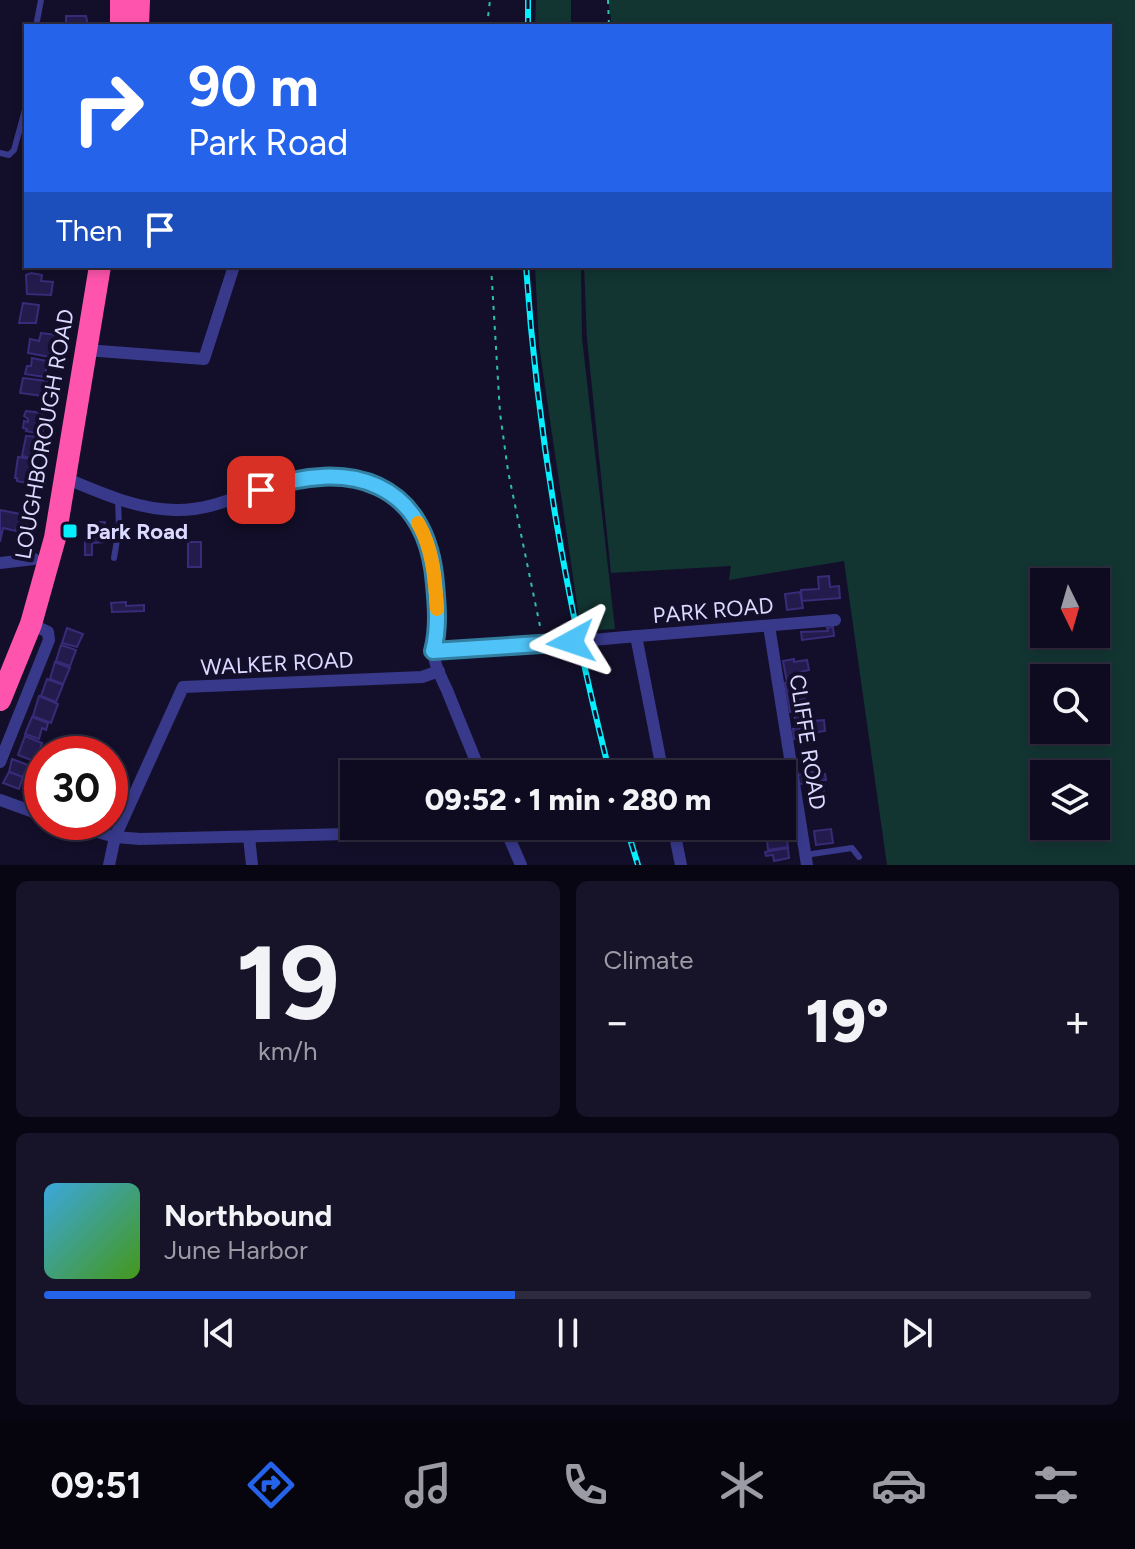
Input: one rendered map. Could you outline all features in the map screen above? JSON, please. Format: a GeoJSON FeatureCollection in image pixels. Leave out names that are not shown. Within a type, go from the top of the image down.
{"type":"FeatureCollection","features":[{"type":"Feature","properties":{"kind":"highway"},"geometry":{"type":"LineString","coordinates":[[121,0],[121,24]]}},
{"type":"Feature","properties":{"kind":"highway"},"geometry":{"type":"LineString","coordinates":[[138,24],[139,0]]}},
{"type":"Feature","properties":{"kind":"highway","name":"LOUGHBOROUGH ROAD"},"geometry":{"type":"LineString","coordinates":[[0,700],[31,624],[51,556],[100,268]]}},
{"type":"Feature","properties":{"kind":"street"},"geometry":{"type":"LineString","coordinates":[[86,350],[204,359],[233,268]]}},
{"type":"Feature","properties":{"kind":"street"},"geometry":{"type":"LineString","coordinates":[[65,478],[118,499],[177,510],[204,508],[285,481],[327,478],[365,480],[386,489],[404,502],[425,534],[433,565],[438,620],[433,651],[475,760]]}},
{"type":"Feature","properties":{"kind":"street"},"geometry":{"type":"LineString","coordinates":[[0,563],[34,559]]}},
{"type":"Feature","properties":{"kind":"street","name":"PARK ROAD"},"geometry":{"type":"LineString","coordinates":[[433,651],[835,620]]}},
{"type":"Feature","properties":{"kind":"street"},"geometry":{"type":"LineString","coordinates":[[0,762],[49,640],[48,632],[31,624]]}},
{"type":"Feature","properties":{"kind":"street","name":"CLIFFE ROAD"},"geometry":{"type":"LineString","coordinates":[[769,626],[806,860]]}},
{"type":"Feature","properties":{"kind":"street"},"geometry":{"type":"LineString","coordinates":[[631,637],[660,760]]}},
{"type":"Feature","properties":{"kind":"street","name":"WALKER ROAD"},"geometry":{"type":"LineString","coordinates":[[128,808],[183,687],[422,677],[439,671]]}},
{"type":"Feature","properties":{"kind":"street"},"geometry":{"type":"LineString","coordinates":[[0,800],[24,809]]}},
{"type":"Feature","properties":{"kind":"street"},"geometry":{"type":"LineString","coordinates":[[128,838],[340,835]]}},
{"type":"Feature","properties":{"kind":"street"},"geometry":{"type":"LineString","coordinates":[[249,837],[252,865]]}},
{"type":"Feature","properties":{"kind":"street"},"geometry":{"type":"LineString","coordinates":[[109,865],[114,840]]}},
{"type":"Feature","properties":{"kind":"street"},"geometry":{"type":"LineString","coordinates":[[510,840],[521,865]]}},
{"type":"Feature","properties":{"kind":"street"},"geometry":{"type":"LineString","coordinates":[[676,840],[681,865]]}},
{"type":"Feature","properties":{"kind":"lane"},"geometry":{"type":"LineString","coordinates":[[36,24],[41,0]]}},
{"type":"Feature","properties":{"kind":"lane"},"geometry":{"type":"LineString","coordinates":[[0,153],[9,155],[14,150],[24,113]]}},
{"type":"Feature","properties":{"kind":"lane"},"geometry":{"type":"LineString","coordinates":[[114,558],[119,528],[118,499]]}},
{"type":"Feature","properties":{"kind":"lane"},"geometry":{"type":"LineString","coordinates":[[806,860],[852,848],[859,857]]}},
{"type":"Feature","properties":{"kind":"path"},"geometry":{"type":"LineString","coordinates":[[487,24],[490,0]]}},
{"type":"Feature","properties":{"kind":"path"},"geometry":{"type":"LineString","coordinates":[[608,0],[609,24]]}},
{"type":"Feature","properties":{"kind":"path"},"geometry":{"type":"LineString","coordinates":[[491,268],[500,413],[506,456],[522,549],[546,644]]}},
{"type":"Feature","properties":{"kind":"green space"},"geometry":{"type":"Polygon","coordinates":[[[536,0],[571,0],[571,24],[535,24],[536,0]]]}},
{"type":"Feature","properties":{"kind":"green space"},"geometry":{"type":"Polygon","coordinates":[[[608,0],[1135,0],[1135,865],[887,865],[844,561],[729,580],[731,566],[611,573],[587,339],[584,268],[1112,268],[1112,24],[612,24],[608,0]]]}},
{"type":"Feature","properties":{"kind":"green space"},"geometry":{"type":"Polygon","coordinates":[[[535,268],[581,268],[582,338],[615,629],[581,631],[539,345],[535,268]]]}},
{"type":"Feature","properties":{"kind":"building"},"geometry":{"type":"Polygon","coordinates":[[[66,16],[86,16],[88,24],[66,24],[66,16]]]}},
{"type":"Feature","properties":{"kind":"building"},"geometry":{"type":"Polygon","coordinates":[[[26,275],[42,275],[41,281],[53,282],[51,295],[27,294],[26,275]]]}},
{"type":"Feature","properties":{"kind":"building"},"geometry":{"type":"Polygon","coordinates":[[[23,303],[39,305],[36,323],[19,323],[23,303]]]}},
{"type":"Feature","properties":{"kind":"building"},"geometry":{"type":"Polygon","coordinates":[[[41,333],[57,335],[50,357],[28,353],[30,339],[39,341],[41,333]]]}},
{"type":"Feature","properties":{"kind":"building"},"geometry":{"type":"Polygon","coordinates":[[[32,358],[47,361],[45,377],[25,374],[32,358]]]}},
{"type":"Feature","properties":{"kind":"building"},"geometry":{"type":"Polygon","coordinates":[[[23,378],[47,381],[42,396],[20,393],[23,378]]]}},
{"type":"Feature","properties":{"kind":"building"},"geometry":{"type":"Polygon","coordinates":[[[26,411],[43,413],[43,422],[40,421],[38,429],[43,430],[42,434],[23,428],[24,421],[28,422],[24,416],[26,411]]]}},
{"type":"Feature","properties":{"kind":"building"},"geometry":{"type":"Polygon","coordinates":[[[26,436],[41,437],[43,441],[38,459],[22,456],[26,436]]]}},
{"type":"Feature","properties":{"kind":"building"},"geometry":{"type":"Polygon","coordinates":[[[18,457],[31,459],[26,483],[15,478],[18,457]]]}},
{"type":"Feature","properties":{"kind":"building"},"geometry":{"type":"Polygon","coordinates":[[[0,510],[25,515],[27,519],[26,526],[17,525],[16,531],[3,528],[0,542],[0,510]]]}},
{"type":"Feature","properties":{"kind":"building"},"geometry":{"type":"Polygon","coordinates":[[[93,522],[105,522],[105,542],[92,543],[92,555],[85,555],[85,526],[93,526],[93,522]]]}},
{"type":"Feature","properties":{"kind":"building"},"geometry":{"type":"Polygon","coordinates":[[[188,542],[201,542],[201,567],[188,567],[188,542]]]}},
{"type":"Feature","properties":{"kind":"building"},"geometry":{"type":"Polygon","coordinates":[[[829,576],[830,587],[839,586],[840,598],[802,601],[801,590],[819,589],[818,577],[829,576]]]}},
{"type":"Feature","properties":{"kind":"building"},"geometry":{"type":"Polygon","coordinates":[[[800,592],[803,608],[787,610],[785,594],[800,592]]]}},
{"type":"Feature","properties":{"kind":"building"},"geometry":{"type":"Polygon","coordinates":[[[126,602],[126,606],[144,605],[144,611],[112,612],[111,603],[126,602]]]}},
{"type":"Feature","properties":{"kind":"building"},"geometry":{"type":"Polygon","coordinates":[[[833,627],[834,636],[802,640],[801,632],[828,631],[827,628],[833,627]]]}},
{"type":"Feature","properties":{"kind":"building"},"geometry":{"type":"Polygon","coordinates":[[[67,628],[83,634],[77,647],[62,643],[67,628]]]}},
{"type":"Feature","properties":{"kind":"building"},"geometry":{"type":"Polygon","coordinates":[[[61,645],[76,650],[70,666],[56,661],[61,645]]]}},
{"type":"Feature","properties":{"kind":"building"},"geometry":{"type":"Polygon","coordinates":[[[794,659],[794,662],[807,660],[809,670],[800,672],[802,679],[787,682],[783,661],[794,659]]]}},
{"type":"Feature","properties":{"kind":"building"},"geometry":{"type":"Polygon","coordinates":[[[55,662],[70,668],[63,684],[50,679],[55,662]]]}},
{"type":"Feature","properties":{"kind":"building"},"geometry":{"type":"Polygon","coordinates":[[[47,679],[63,685],[56,702],[41,696],[47,679]]]}},
{"type":"Feature","properties":{"kind":"building"},"geometry":{"type":"Polygon","coordinates":[[[794,682],[797,700],[805,699],[812,716],[795,719],[794,711],[790,712],[785,683],[794,682]]]}},
{"type":"Feature","properties":{"kind":"building"},"geometry":{"type":"Polygon","coordinates":[[[39,696],[58,704],[51,723],[33,716],[39,696]]]}},
{"type":"Feature","properties":{"kind":"building"},"geometry":{"type":"Polygon","coordinates":[[[32,717],[48,723],[46,730],[42,728],[40,736],[25,734],[32,717]]]}},
{"type":"Feature","properties":{"kind":"building"},"geometry":{"type":"Polygon","coordinates":[[[824,720],[825,731],[794,739],[793,729],[802,728],[801,722],[824,720]]]}},
{"type":"Feature","properties":{"kind":"building"},"geometry":{"type":"Polygon","coordinates":[[[24,739],[24,757],[18,755],[24,739]]]}},
{"type":"Feature","properties":{"kind":"building"},"geometry":{"type":"Polygon","coordinates":[[[12,759],[24,764],[23,777],[9,772],[12,759]]]}},
{"type":"Feature","properties":{"kind":"building"},"geometry":{"type":"Polygon","coordinates":[[[9,772],[23,777],[19,789],[3,783],[9,772]]]}},
{"type":"Feature","properties":{"kind":"building"},"geometry":{"type":"Polygon","coordinates":[[[813,772],[814,776],[825,774],[826,780],[799,784],[797,775],[813,772]]]}},
{"type":"Feature","properties":{"kind":"building"},"geometry":{"type":"Polygon","coordinates":[[[824,790],[824,807],[811,809],[806,793],[824,790]]]}},
{"type":"Feature","properties":{"kind":"building"},"geometry":{"type":"Polygon","coordinates":[[[831,829],[833,843],[816,845],[814,831],[831,829]]]}},
{"type":"Feature","properties":{"kind":"building"},"geometry":{"type":"Polygon","coordinates":[[[767,840],[787,840],[788,847],[768,850],[767,840]]]}},
{"type":"Feature","properties":{"kind":"building"},"geometry":{"type":"Polygon","coordinates":[[[788,848],[789,858],[774,861],[773,855],[766,856],[765,852],[788,848]]]}},
{"type":"Feature","properties":{"kind":"railway"},"geometry":{"type":"LineString","coordinates":[[528,0],[528,24]]}},
{"type":"Feature","properties":{"kind":"railway"},"geometry":{"type":"LineString","coordinates":[[526,268],[538,395],[556,522],[580,648],[607,760]]}},
{"type":"Feature","properties":{"kind":"railway"},"geometry":{"type":"LineString","coordinates":[[630,840],[638,865]]}},
{"type":"Feature","properties":{"kind":"slow traffic"},"geometry":{"type":"LineString","coordinates":[[418,523],[425,534],[433,565],[437,609]]}},
{"type":"Feature","properties":{"kind":"place","name":"Park Road"},"geometry":{"type":"Point","coordinates":[70,531]}},
{"type":"Feature","properties":{"kind":"route"},"geometry":{"type":"LineString","coordinates":[[261,490],[285,481],[327,478],[365,480],[386,489],[404,502],[425,534],[433,565],[438,620],[433,651],[571,642]]}}]}
